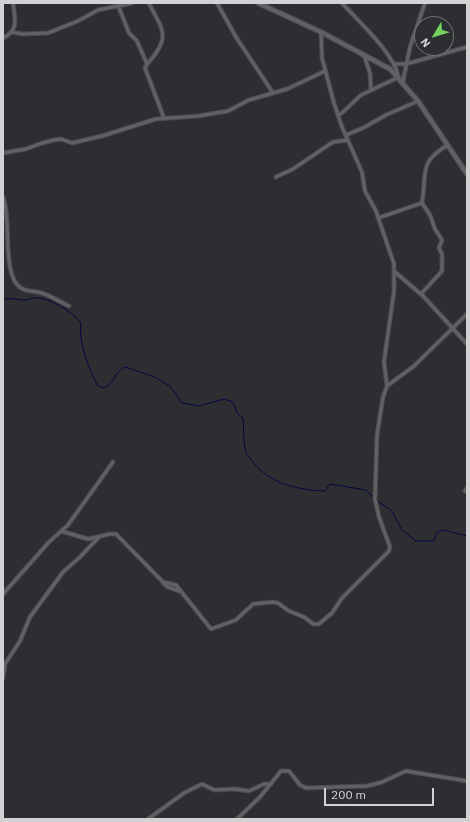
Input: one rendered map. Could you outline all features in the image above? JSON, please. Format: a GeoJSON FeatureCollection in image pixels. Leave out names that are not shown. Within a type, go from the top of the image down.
{"type":"FeatureCollection","features":[{"type":"Feature","properties":{"kind":"street"},"geometry":{"type":"LineString","coordinates":[[3,38],[12,32],[16,25],[13,3]]}},
{"type":"Feature","properties":{"kind":"street"},"geometry":{"type":"LineString","coordinates":[[12,32],[22,34],[48,33],[78,21],[98,10],[132,3]]}},
{"type":"Feature","properties":{"kind":"street"},"geometry":{"type":"LineString","coordinates":[[149,3],[160,22],[163,38],[157,52],[145,68],[164,118]]}},
{"type":"Feature","properties":{"kind":"street"},"geometry":{"type":"LineString","coordinates":[[217,3],[236,37],[273,93]]}},
{"type":"Feature","properties":{"kind":"street"},"geometry":{"type":"LineString","coordinates":[[258,3],[321,32],[390,69],[403,81],[418,101],[467,174]]}},
{"type":"Feature","properties":{"kind":"street"},"geometry":{"type":"LineString","coordinates":[[342,3],[378,42],[394,64],[398,77]]}},
{"type":"Feature","properties":{"kind":"street"},"geometry":{"type":"LineString","coordinates":[[403,81],[406,64],[425,3]]}},
{"type":"Feature","properties":{"kind":"street"},"geometry":{"type":"LineString","coordinates":[[118,5],[130,33],[137,41],[147,64]]}},
{"type":"Feature","properties":{"kind":"street"},"geometry":{"type":"LineString","coordinates":[[61,531],[82,538],[116,534],[163,582],[174,584],[209,628],[213,630],[236,620],[253,604],[272,602],[278,603],[289,612],[299,614],[316,625],[319,624],[332,613],[342,598],[389,551],[375,499],[377,435],[383,396],[387,386],[384,362],[395,272],[394,264],[378,218],[367,196],[362,172],[338,115],[325,71],[321,48],[321,32]]}},
{"type":"Feature","properties":{"kind":"street"},"geometry":{"type":"LineString","coordinates":[[394,64],[406,64],[467,46]]}},
{"type":"Feature","properties":{"kind":"street"},"geometry":{"type":"LineString","coordinates":[[364,55],[370,73],[371,90]]}},
{"type":"Feature","properties":{"kind":"street"},"geometry":{"type":"LineString","coordinates":[[3,154],[26,149],[42,142],[54,140],[72,143],[164,118],[198,116],[228,110],[249,100],[288,89],[325,71]]}},
{"type":"Feature","properties":{"kind":"street"},"geometry":{"type":"LineString","coordinates":[[338,115],[342,113],[361,94],[398,77]]}},
{"type":"Feature","properties":{"kind":"street"},"geometry":{"type":"LineString","coordinates":[[346,135],[418,101]]}},
{"type":"Feature","properties":{"kind":"street"},"geometry":{"type":"LineString","coordinates":[[276,177],[293,169],[333,142],[348,140]]}},
{"type":"Feature","properties":{"kind":"street"},"geometry":{"type":"LineString","coordinates":[[421,294],[442,271],[442,254],[439,248],[442,240],[435,229],[430,215],[422,203],[426,165],[437,151],[448,145]]}},
{"type":"Feature","properties":{"kind":"street"},"geometry":{"type":"LineString","coordinates":[[3,197],[6,207],[10,266],[13,277],[19,287],[42,294],[70,306]]}},
{"type":"Feature","properties":{"kind":"street"},"geometry":{"type":"LineString","coordinates":[[378,218],[422,203]]}},
{"type":"Feature","properties":{"kind":"street"},"geometry":{"type":"LineString","coordinates":[[395,272],[421,294],[467,344]]}},
{"type":"Feature","properties":{"kind":"street"},"geometry":{"type":"LineString","coordinates":[[387,386],[414,366],[467,314]]}},
{"type":"Feature","properties":{"kind":"street"},"geometry":{"type":"LineString","coordinates":[[3,594],[49,542],[61,531],[113,462]]}},
{"type":"Feature","properties":{"kind":"street"},"geometry":{"type":"LineString","coordinates":[[3,678],[5,664],[20,641],[30,617],[62,572],[75,562],[100,536]]}},
{"type":"Feature","properties":{"kind":"street"},"geometry":{"type":"LineString","coordinates":[[237,819],[271,784],[279,773],[284,771],[289,771],[300,785],[306,788],[367,786],[382,782],[406,771],[467,782]]}},
{"type":"Feature","properties":{"kind":"street"},"geometry":{"type":"LineString","coordinates":[[148,819],[173,801],[202,784],[214,790],[235,789],[248,791],[264,784],[271,784]]}},
{"type":"Feature","properties":{"kind":"waterway"},"geometry":{"type":"LineString","coordinates":[[3,299],[24,300],[40,298],[53,302],[77,318],[81,323],[80,330],[85,355],[98,386],[104,388],[111,383],[118,372],[125,367],[155,377],[171,387],[182,403],[199,406],[224,399],[233,402],[237,413],[243,418],[244,444],[247,453],[260,470],[268,476],[276,481],[295,487],[325,491],[330,484],[366,490],[373,497]]}},
{"type":"Feature","properties":{"kind":"waterway"},"geometry":{"type":"LineString","coordinates":[[376,500],[392,511],[402,530],[416,541],[434,541],[437,532],[443,530],[467,536]]}}]}
